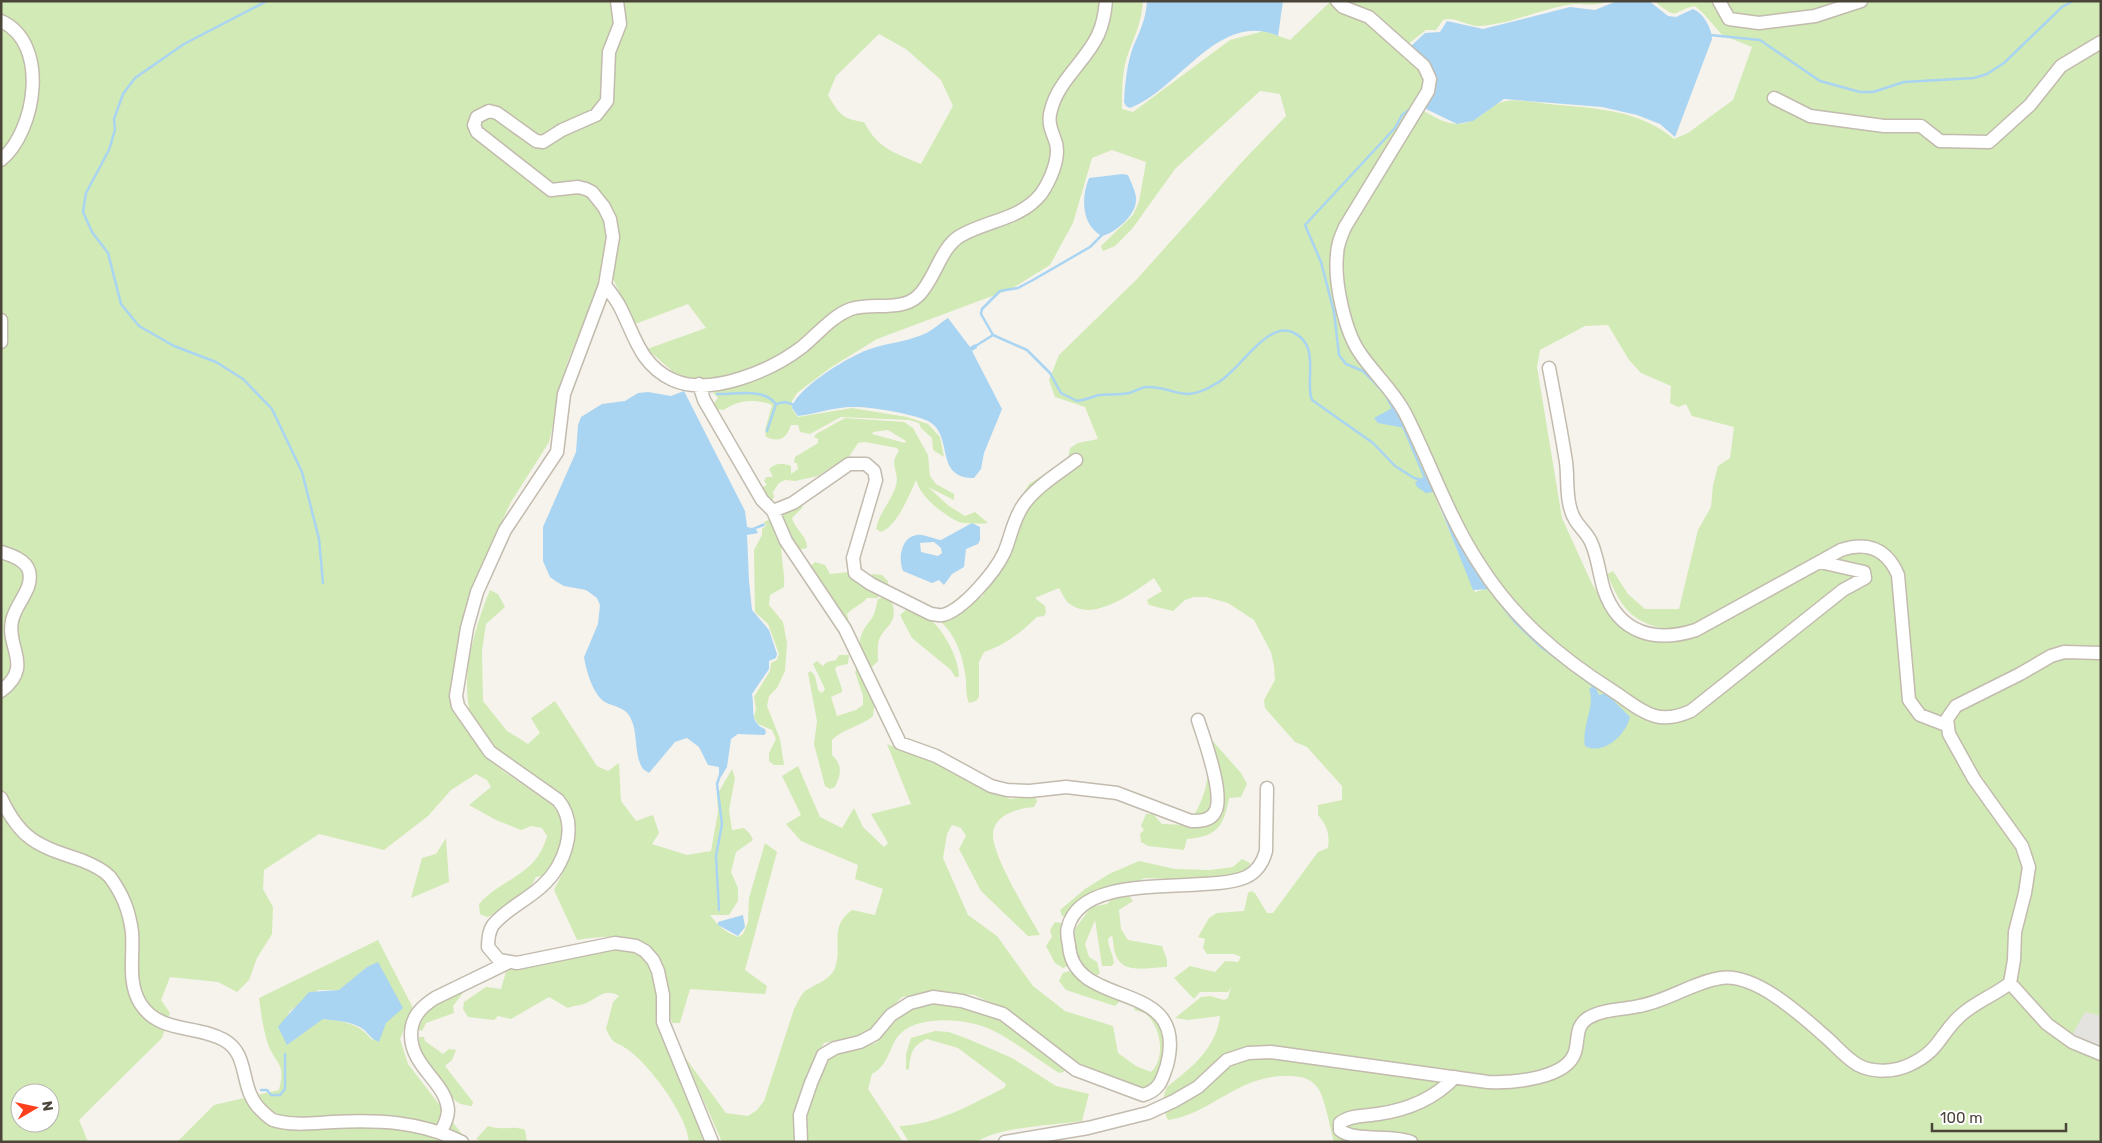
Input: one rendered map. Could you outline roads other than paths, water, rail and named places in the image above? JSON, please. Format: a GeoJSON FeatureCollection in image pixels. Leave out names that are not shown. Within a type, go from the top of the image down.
{"type":"FeatureCollection","features":[{"type":"Feature","properties":{"kind":"street"},"geometry":{"type":"LineString","coordinates":[[617,1],[620,24],[609,52],[607,101],[596,115],[562,130],[543,142],[536,141],[497,114],[489,111],[477,117],[474,124],[477,132],[551,190],[578,187],[592,192],[610,219],[613,237],[605,284],[564,394],[557,452],[505,530],[477,592],[467,628],[457,686],[458,706],[490,752],[558,800],[564,807],[567,817],[568,839],[562,858],[550,878],[492,926],[488,947],[499,960],[517,963],[616,943],[636,946],[645,951],[653,960],[658,971],[663,995],[663,1022],[712,1142]]}},
{"type":"Feature","properties":{"kind":"street"},"geometry":{"type":"LineString","coordinates":[[605,284],[620,306],[640,351],[648,363],[675,381],[699,384],[744,378],[759,373],[801,347],[840,314],[853,308],[910,301],[919,295],[929,282],[955,240],[1023,210],[1035,201],[1043,191],[1056,160],[1055,142],[1050,129],[1051,108],[1064,84],[1098,37],[1106,1]]}},
{"type":"Feature","properties":{"kind":"street"},"geometry":{"type":"LineString","coordinates":[[1338,1],[1342,7],[1369,17],[1424,66],[1430,79],[1428,91],[1345,226],[1340,240],[1336,272],[1349,331],[1360,354],[1399,400],[1477,562],[1500,595],[1534,632],[1572,665],[1659,719],[1668,719],[1690,711],[1843,590],[1865,578],[1864,572],[1820,562]]}},
{"type":"Feature","properties":{"kind":"street"},"geometry":{"type":"LineString","coordinates":[[1719,1],[1729,19],[1759,24],[1815,16],[1862,1]]}},
{"type":"Feature","properties":{"kind":"street"},"geometry":{"type":"LineString","coordinates":[[1,21],[17,32],[25,42],[33,65],[31,100],[20,134],[1,160]]}},
{"type":"Feature","properties":{"kind":"street"},"geometry":{"type":"LineString","coordinates":[[1774,98],[1810,116],[1884,126],[1921,126],[1940,140],[1989,142],[2030,105],[2061,66],[2101,42]]}},
{"type":"Feature","properties":{"kind":"street"},"geometry":{"type":"LineString","coordinates":[[1,320],[1,342]]}},
{"type":"Feature","properties":{"kind":"street"},"geometry":{"type":"LineString","coordinates":[[1549,368],[1566,464],[1570,507],[1577,526],[1591,540],[1605,592],[1618,615],[1638,631],[1660,637],[1678,636],[1696,630],[1840,550],[1865,545],[1876,548],[1894,564],[1898,575],[1909,700],[1920,714],[1946,725]]}},
{"type":"Feature","properties":{"kind":"street"},"geometry":{"type":"LineString","coordinates":[[699,384],[704,400],[762,500],[772,511],[786,541],[845,629],[900,742],[936,756],[991,786],[1007,790],[1030,791],[1066,788],[1117,793],[1191,821],[1203,821],[1211,817],[1216,810],[1218,801],[1212,766],[1198,720]]}},
{"type":"Feature","properties":{"kind":"street"},"geometry":{"type":"LineString","coordinates":[[772,511],[794,503],[849,464],[866,464],[874,471],[876,480],[853,558],[855,573],[871,584],[931,614],[941,616],[953,610],[994,570],[1004,553],[1013,524],[1024,505],[1036,491],[1076,460]]}},
{"type":"Feature","properties":{"kind":"street"},"geometry":{"type":"LineString","coordinates":[[1,552],[22,561],[29,570],[27,589],[16,606],[10,629],[12,642],[18,654],[16,669],[13,677],[1,691]]}},
{"type":"Feature","properties":{"kind":"street"},"geometry":{"type":"LineString","coordinates":[[1005,1142],[1088,1128],[1162,1108],[1192,1091],[1227,1060],[1248,1053],[1271,1052],[1454,1077],[1522,1082],[1541,1077],[1568,1064],[1575,1052],[1580,1024],[1588,1018],[1602,1012],[1641,1006],[1665,999],[1721,978],[1732,978],[1763,988],[1815,1027],[1851,1060],[1872,1070],[1908,1066],[1936,1048],[1960,1016],[2010,983],[2014,960],[2015,932],[2026,893],[2029,867],[2027,856],[1960,756],[1946,725],[1949,714],[1956,706],[2051,656],[2064,652],[2101,653]]}},
{"type":"Feature","properties":{"kind":"street"},"geometry":{"type":"LineString","coordinates":[[802,1142],[800,1115],[823,1055],[834,1048],[860,1042],[876,1034],[891,1015],[910,1003],[933,997],[978,1005],[1003,1014],[1076,1070],[1143,1095],[1153,1092],[1162,1083],[1170,1041],[1167,1026],[1158,1012],[1146,1004],[1100,986],[1077,971],[1069,954],[1068,927],[1076,912],[1101,896],[1139,886],[1238,879],[1256,870],[1264,860],[1266,851],[1267,788]]}},
{"type":"Feature","properties":{"kind":"street"},"geometry":{"type":"LineString","coordinates":[[1,798],[14,823],[35,842],[93,864],[108,874],[124,897],[132,933],[133,985],[140,1002],[148,1013],[160,1023],[204,1033],[230,1044],[237,1051],[242,1062],[252,1101],[272,1120],[301,1123],[384,1121],[441,1131],[462,1142]]}},
{"type":"Feature","properties":{"kind":"street"},"geometry":{"type":"LineString","coordinates":[[441,1131],[446,1122],[447,1105],[431,1078],[416,1059],[411,1037],[411,1027],[416,1015],[435,998],[507,962]]}},
{"type":"Feature","properties":{"kind":"street"},"geometry":{"type":"LineString","coordinates":[[2010,983],[2047,1024],[2072,1042],[2101,1054]]}},
{"type":"Feature","properties":{"kind":"street"},"geometry":{"type":"LineString","coordinates":[[1411,1142],[1390,1137],[1348,1135],[1340,1130],[1340,1123],[1353,1118],[1410,1107],[1444,1088],[1454,1077]]}},
{"type":"Feature","properties":{"kind":"street"},"geometry":{"type":"LineString","coordinates":[[1143,1095],[1148,1113]]}},
{"type":"Feature","properties":{"kind":"water"},"geometry":{"type":"Polygon","coordinates":[[[1147,1],[1283,1],[1278,36],[1257,31],[1237,34],[1218,42],[1166,85],[1130,108],[1124,102],[1127,74],[1131,53],[1144,19],[1147,1]]]}},
{"type":"Feature","properties":{"kind":"water"},"geometry":{"type":"Polygon","coordinates":[[[1617,1],[1649,1],[1668,16],[1676,17],[1693,9],[1703,17],[1709,26],[1712,39],[1675,137],[1660,124],[1637,115],[1602,107],[1504,99],[1473,121],[1457,124],[1424,108],[1433,86],[1434,73],[1427,62],[1411,46],[1425,33],[1440,32],[1447,21],[1483,29],[1570,7],[1595,10],[1617,1]]]}},
{"type":"Feature","properties":{"kind":"water"},"geometry":{"type":"Polygon","coordinates":[[[1128,175],[1134,188],[1135,207],[1124,223],[1102,236],[1090,225],[1087,218],[1084,202],[1086,185],[1089,178],[1128,175]]]}},
{"type":"Feature","properties":{"kind":"water"},"geometry":{"type":"Polygon","coordinates":[[[948,318],[970,347],[975,344],[977,348],[972,351],[1002,409],[984,453],[981,469],[974,478],[961,476],[953,471],[936,427],[921,418],[891,411],[859,407],[845,407],[798,416],[792,408],[803,391],[813,382],[850,358],[870,349],[925,334],[948,318]]]}},
{"type":"Feature","properties":{"kind":"water"},"geometry":{"type":"Polygon","coordinates":[[[684,391],[745,511],[747,527],[752,528],[764,523],[765,526],[756,529],[758,533],[747,535],[752,610],[769,630],[777,654],[776,658],[769,661],[769,669],[752,694],[755,719],[765,729],[766,733],[764,735],[738,734],[731,739],[727,767],[721,777],[719,776],[719,767],[708,765],[699,747],[687,738],[675,742],[649,773],[643,769],[638,757],[633,723],[630,717],[622,709],[601,699],[586,669],[584,657],[598,624],[600,605],[597,598],[586,590],[564,586],[557,582],[550,577],[543,561],[543,527],[576,452],[578,425],[581,417],[602,404],[625,401],[638,393],[648,392],[671,396],[684,391]]]}},
{"type":"Feature","properties":{"kind":"water"},"geometry":{"type":"Polygon","coordinates":[[[1396,406],[1405,424],[1405,428],[1378,423],[1374,418],[1396,406]]]}},
{"type":"Feature","properties":{"kind":"water"},"geometry":{"type":"Polygon","coordinates":[[[1429,474],[1491,589],[1473,590],[1434,492],[1426,493],[1417,487],[1415,482],[1429,474]]]}},
{"type":"Feature","properties":{"kind":"water"},"geometry":{"type":"Polygon","coordinates":[[[972,523],[980,527],[980,540],[978,544],[966,549],[964,567],[952,574],[944,585],[939,580],[932,583],[903,571],[901,555],[907,540],[920,535],[941,540],[972,523]],[[934,542],[920,543],[921,552],[938,556],[942,553],[941,548],[934,542]]]}},
{"type":"Feature","properties":{"kind":"water"},"geometry":{"type":"Polygon","coordinates":[[[1595,686],[1599,695],[1606,693],[1630,717],[1628,724],[1619,737],[1606,746],[1599,748],[1585,746],[1584,739],[1591,702],[1589,689],[1595,686]]]}},
{"type":"Feature","properties":{"kind":"water"},"geometry":{"type":"Polygon","coordinates":[[[743,915],[745,927],[738,936],[718,925],[718,922],[743,915]]]}},
{"type":"Feature","properties":{"kind":"water"},"geometry":{"type":"Polygon","coordinates":[[[378,962],[403,1008],[386,1023],[379,1042],[363,1029],[353,1024],[323,1019],[287,1045],[278,1027],[309,992],[339,990],[367,967],[378,962]]]}},
{"type":"Feature","properties":{"kind":"waterway"},"geometry":{"type":"LineString","coordinates":[[267,1],[184,44],[135,78],[123,94],[114,119],[115,130],[109,150],[86,193],[83,212],[92,232],[108,253],[121,304],[139,326],[174,346],[216,362],[243,379],[272,409],[302,472],[319,539],[323,583]]}},
{"type":"Feature","properties":{"kind":"waterway"},"geometry":{"type":"LineString","coordinates":[[1710,35],[1760,40],[1820,81],[1860,92],[1873,92],[1904,82],[1974,78],[1987,74],[2004,63],[2062,7],[2073,1]]}},
{"type":"Feature","properties":{"kind":"waterway"},"geometry":{"type":"LineString","coordinates":[[1393,409],[1385,394],[1363,371],[1346,364],[1339,355],[1334,312],[1321,262],[1305,225],[1395,128],[1402,115],[1410,109]]}},
{"type":"Feature","properties":{"kind":"waterway"},"geometry":{"type":"LineString","coordinates":[[1104,233],[1090,247],[1033,280],[1018,288],[1000,291],[982,309],[981,314],[993,335],[1027,350],[1050,373],[1061,393],[1077,401],[1099,395],[1129,393],[1147,387],[1183,394],[1196,393],[1210,387],[1225,377],[1262,341],[1272,334],[1282,331],[1292,332],[1307,345],[1312,400],[1373,443],[1395,466],[1414,478],[1422,480]]}},
{"type":"Feature","properties":{"kind":"waterway"},"geometry":{"type":"LineString","coordinates":[[974,347],[993,335]]}},
{"type":"Feature","properties":{"kind":"waterway"},"geometry":{"type":"LineString","coordinates":[[717,394],[748,393],[764,395],[776,404],[785,402],[795,405]]}},
{"type":"Feature","properties":{"kind":"waterway"},"geometry":{"type":"LineString","coordinates":[[767,431],[776,404]]}},
{"type":"Feature","properties":{"kind":"waterway"},"geometry":{"type":"LineString","coordinates":[[1403,426],[1425,478]]}},
{"type":"Feature","properties":{"kind":"waterway"},"geometry":{"type":"LineString","coordinates":[[1489,589],[1515,622],[1540,646],[1592,685],[1594,690]]}},
{"type":"Feature","properties":{"kind":"waterway"},"geometry":{"type":"LineString","coordinates":[[719,910],[716,856],[722,824],[717,784],[720,775]]}},
{"type":"Feature","properties":{"kind":"waterway"},"geometry":{"type":"LineString","coordinates":[[261,1090],[267,1090],[271,1095],[280,1095],[285,1089],[285,1054]]}}]}
